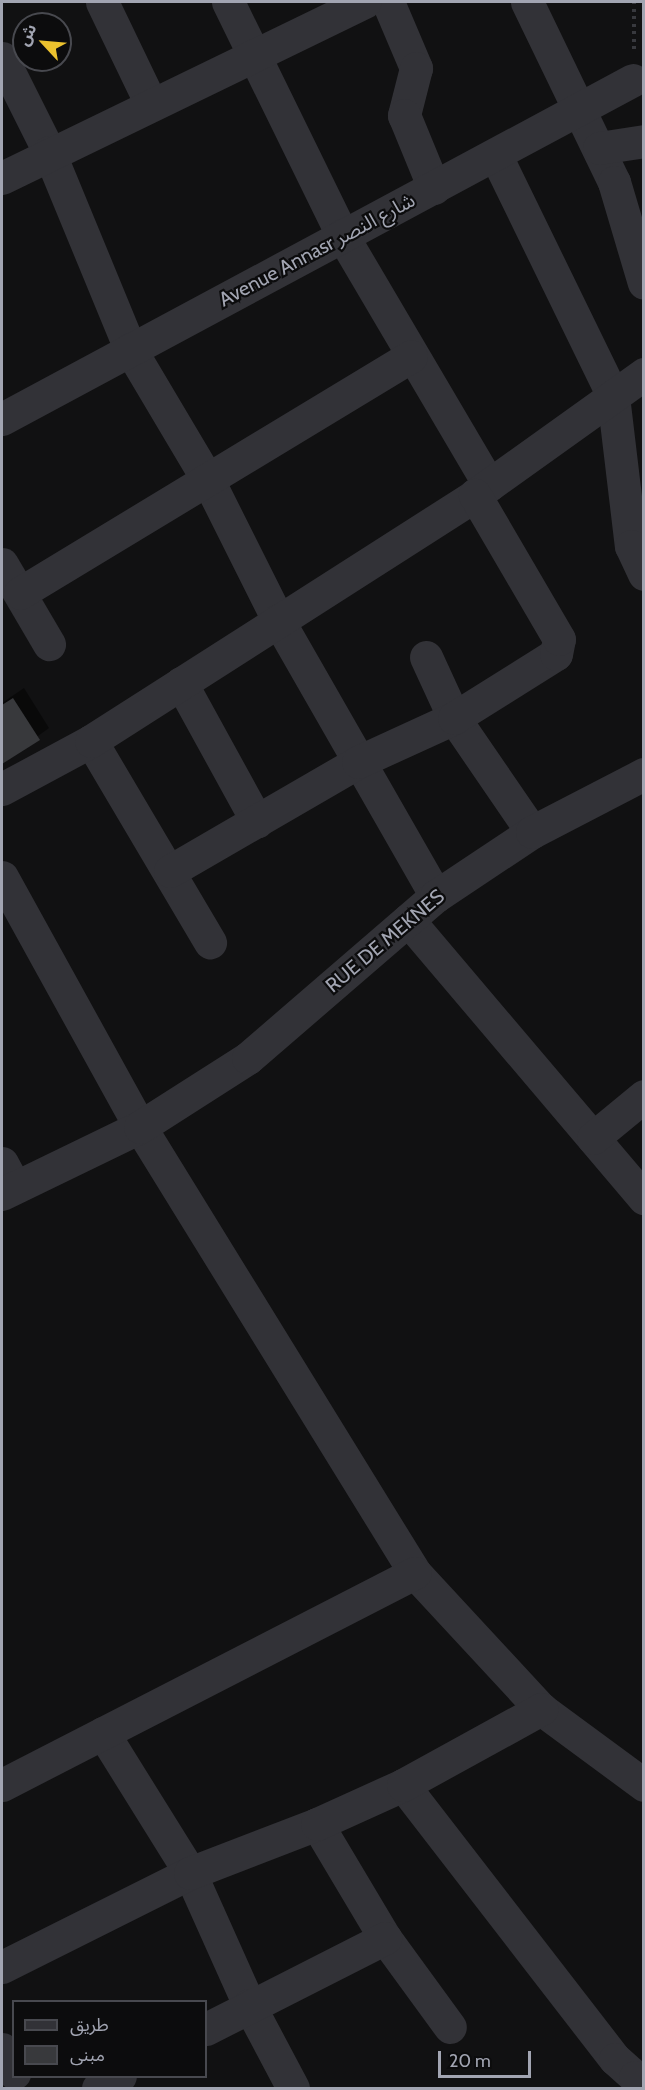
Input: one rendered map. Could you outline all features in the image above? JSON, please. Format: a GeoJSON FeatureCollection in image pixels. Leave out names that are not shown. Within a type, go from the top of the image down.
{"type":"FeatureCollection","features":[{"type":"Feature","properties":{"kind":"street"},"geometry":{"type":"LineString","coordinates":[[102,2],[151,104]]}},
{"type":"Feature","properties":{"kind":"street"},"geometry":{"type":"LineString","coordinates":[[170,871],[358,762],[454,718],[549,660],[560,642],[411,356],[342,235],[252,57],[228,2]]}},
{"type":"Feature","properties":{"kind":"street"},"geometry":{"type":"LineString","coordinates":[[2,178],[49,152],[365,2]]}},
{"type":"Feature","properties":{"kind":"street"},"geometry":{"type":"LineString","coordinates":[[388,2],[416,68],[404,115],[434,188]]}},
{"type":"Feature","properties":{"kind":"street"},"geometry":{"type":"LineString","coordinates":[[527,2],[599,148],[642,269]]}},
{"type":"Feature","properties":{"kind":"street"},"geometry":{"type":"LineString","coordinates":[[2,58],[49,152],[130,349],[209,482],[278,620],[436,896]]}},
{"type":"Feature","properties":{"kind":"street","name":"Avenue Annasr شارع النصر"},"geometry":{"type":"LineString","coordinates":[[2,419],[342,235],[496,156],[633,80]]}},
{"type":"Feature","properties":{"kind":"street"},"geometry":{"type":"LineString","coordinates":[[599,148],[644,141]]}},
{"type":"Feature","properties":{"kind":"street"},"geometry":{"type":"LineString","coordinates":[[496,156],[613,396],[639,554]]}},
{"type":"Feature","properties":{"kind":"street"},"geometry":{"type":"LineString","coordinates":[[20,593],[209,482],[411,356]]}},
{"type":"Feature","properties":{"kind":"street"},"geometry":{"type":"LineString","coordinates":[[2,789],[91,741],[482,490],[644,374]]}},
{"type":"Feature","properties":{"kind":"street"},"geometry":{"type":"LineString","coordinates":[[2,564],[49,644]]}},
{"type":"Feature","properties":{"kind":"street"},"geometry":{"type":"LineString","coordinates":[[426,657],[454,718],[532,832]]}},
{"type":"Feature","properties":{"kind":"street"},"geometry":{"type":"LineString","coordinates":[[181,684],[257,821]]}},
{"type":"Feature","properties":{"kind":"street"},"geometry":{"type":"LineString","coordinates":[[91,741],[210,942]]}},
{"type":"Feature","properties":{"kind":"street","name":"RUE DE MEKNES"},"geometry":{"type":"LineString","coordinates":[[6,1182],[140,1127],[248,1058],[436,896],[532,832],[644,774]]}},
{"type":"Feature","properties":{"kind":"street"},"geometry":{"type":"LineString","coordinates":[[2,877],[140,1127],[415,1573],[541,1709],[644,1785]]}},
{"type":"Feature","properties":{"kind":"street"},"geometry":{"type":"LineString","coordinates":[[408,920],[644,1198]]}},
{"type":"Feature","properties":{"kind":"street"},"geometry":{"type":"LineString","coordinates":[[593,1138],[644,1096]]}},
{"type":"Feature","properties":{"kind":"street"},"geometry":{"type":"LineString","coordinates":[[2,1785],[415,1573]]}},
{"type":"Feature","properties":{"kind":"street"},"geometry":{"type":"LineString","coordinates":[[2,1967],[190,1873],[317,1824],[403,1785],[541,1709]]}},
{"type":"Feature","properties":{"kind":"street"},"geometry":{"type":"LineString","coordinates":[[103,1733],[190,1873],[249,2005],[293,2088]]}},
{"type":"Feature","properties":{"kind":"street"},"geometry":{"type":"LineString","coordinates":[[403,1785],[615,2059],[635,2077],[644,2078]]}},
{"type":"Feature","properties":{"kind":"street"},"geometry":{"type":"LineString","coordinates":[[317,1824],[385,1938],[450,2027]]}},
{"type":"Feature","properties":{"kind":"street"},"geometry":{"type":"LineString","coordinates":[[207,2028],[249,2005],[385,1938]]}},
{"type":"Feature","properties":{"kind":"street"},"geometry":{"type":"LineString","coordinates":[[2,2050],[12,2071]]}},
{"type":"Feature","properties":{"kind":"street"},"geometry":{"type":"LineString","coordinates":[[98,2088],[116,2078]]}},
{"type":"Feature","properties":{"kind":"path"},"geometry":{"type":"LineString","coordinates":[[633,80],[634,2]]}},
{"type":"Feature","properties":{"kind":"building"},"geometry":{"type":"Polygon","coordinates":[[[13,698],[40,740],[2,764],[2,705],[13,698]]]}}]}
